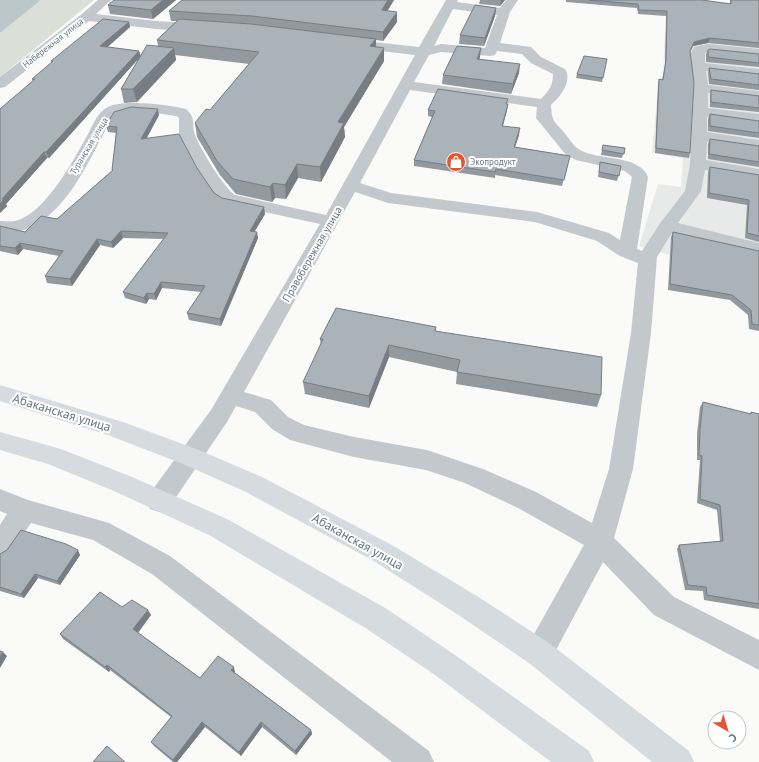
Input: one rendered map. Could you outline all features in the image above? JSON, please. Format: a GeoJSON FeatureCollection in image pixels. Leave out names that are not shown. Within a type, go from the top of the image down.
{"type":"FeatureCollection","features":[{"type":"Feature","properties":{"kind":"main road","name":"Абаканская улица"},"geometry":{"type":"LineString","coordinates":[[0,393],[115,428],[191,458],[253,484],[381,552],[467,605],[539,653],[678,762]]}},
{"type":"Feature","properties":{"kind":"main road"},"geometry":{"type":"LineString","coordinates":[[0,441],[52,456],[123,484],[218,527],[303,574],[377,619],[452,670],[578,762]]}},
{"type":"Feature","properties":{"kind":"street","name":"Набережная улица"},"geometry":{"type":"LineString","coordinates":[[0,84],[86,17],[105,0]]}},
{"type":"Feature","properties":{"kind":"street"},"geometry":{"type":"LineString","coordinates":[[331,41],[424,52],[441,48],[490,52],[504,12],[512,0]]}},
{"type":"Feature","properties":{"kind":"street"},"geometry":{"type":"LineString","coordinates":[[451,3],[504,12]]}},
{"type":"Feature","properties":{"kind":"street","name":"Правобережная улица"},"geometry":{"type":"LineString","coordinates":[[159,501],[191,458],[231,396],[332,222],[405,85],[451,3]]}},
{"type":"Feature","properties":{"kind":"street"},"geometry":{"type":"LineString","coordinates":[[156,25],[167,15]]}},
{"type":"Feature","properties":{"kind":"street"},"geometry":{"type":"LineString","coordinates":[[86,17],[156,25],[216,29]]}},
{"type":"Feature","properties":{"kind":"street"},"geometry":{"type":"LineString","coordinates":[[492,46],[526,50],[536,60],[560,72],[561,84],[544,104],[544,118],[572,152],[582,157],[630,167],[638,172],[640,177],[637,256],[641,333],[621,469],[600,541],[539,653]]}},
{"type":"Feature","properties":{"kind":"street"},"geometry":{"type":"LineString","coordinates":[[637,256],[666,226],[693,191],[698,164],[700,136],[701,88],[697,55],[699,50],[708,48],[759,53]]}},
{"type":"Feature","properties":{"kind":"street"},"geometry":{"type":"LineString","coordinates":[[699,66],[759,73]]}},
{"type":"Feature","properties":{"kind":"street"},"geometry":{"type":"LineString","coordinates":[[405,85],[544,104]]}},
{"type":"Feature","properties":{"kind":"street"},"geometry":{"type":"LineString","coordinates":[[701,88],[759,95]]}},
{"type":"Feature","properties":{"kind":"street","name":"Туранская улица"},"geometry":{"type":"LineString","coordinates":[[0,226],[21,225],[38,216],[51,204],[72,176],[105,117],[113,110],[131,106],[175,111],[184,114],[186,117],[187,134],[208,173],[222,194],[229,198],[332,222]]}},
{"type":"Feature","properties":{"kind":"street"},"geometry":{"type":"LineString","coordinates":[[701,112],[759,119]]}},
{"type":"Feature","properties":{"kind":"street"},"geometry":{"type":"LineString","coordinates":[[700,136],[759,145]]}},
{"type":"Feature","properties":{"kind":"street"},"geometry":{"type":"LineString","coordinates":[[698,164],[759,174]]}},
{"type":"Feature","properties":{"kind":"street"},"geometry":{"type":"LineString","coordinates":[[351,185],[388,198],[537,217],[603,237],[637,256]]}},
{"type":"Feature","properties":{"kind":"street"},"geometry":{"type":"LineString","coordinates":[[666,226],[759,249]]}},
{"type":"Feature","properties":{"kind":"street"},"geometry":{"type":"LineString","coordinates":[[231,396],[264,406],[280,423],[298,433],[354,447],[426,460],[474,476],[527,500],[600,541],[664,606],[759,656]]}},
{"type":"Feature","properties":{"kind":"street"},"geometry":{"type":"LineString","coordinates":[[0,500],[25,510],[100,532],[161,565],[418,762]]}},
{"type":"Feature","properties":{"kind":"street"},"geometry":{"type":"LineString","coordinates":[[0,546],[25,510]]}},
{"type":"Feature","properties":{"kind":"shaded area"},"geometry":{"type":"Polygon","coordinates":[[[0,0],[41,0],[0,33],[0,0]]]}},
{"type":"Feature","properties":{"kind":"shaded area"},"geometry":{"type":"Polygon","coordinates":[[[41,0],[94,0],[0,77],[0,33],[41,0]]]}},
{"type":"Feature","properties":{"kind":"shaded area"},"geometry":{"type":"Polygon","coordinates":[[[759,29],[759,275],[666,254],[639,246],[658,184],[681,187],[683,158],[652,153],[657,97],[662,97],[665,33],[677,34],[759,29]]]}},
{"type":"Feature","properties":{"kind":"building"},"geometry":{"type":"Polygon","coordinates":[[[114,0],[163,0],[151,10],[108,5],[114,0]]]}},
{"type":"Feature","properties":{"kind":"building"},"geometry":{"type":"Polygon","coordinates":[[[182,0],[388,0],[382,10],[397,12],[383,32],[252,16],[169,11],[182,0]]]}},
{"type":"Feature","properties":{"kind":"building"},"geometry":{"type":"Polygon","coordinates":[[[589,0],[702,0],[731,4],[731,0],[759,0],[759,43],[710,38],[694,42],[690,51],[694,83],[690,153],[656,148],[659,79],[663,80],[666,60],[667,11],[639,10],[638,4],[589,0]]]}},
{"type":"Feature","properties":{"kind":"building"},"geometry":{"type":"Polygon","coordinates":[[[475,5],[496,8],[485,38],[460,35],[475,5]]]}},
{"type":"Feature","properties":{"kind":"building"},"geometry":{"type":"Polygon","coordinates":[[[103,19],[129,22],[100,46],[139,51],[46,152],[44,152],[2,199],[4,199],[0,204],[0,109],[35,79],[32,79],[53,61],[51,61],[103,19]]]}},
{"type":"Feature","properties":{"kind":"building"},"geometry":{"type":"Polygon","coordinates":[[[179,19],[251,24],[376,39],[370,46],[384,48],[338,122],[344,123],[320,167],[297,164],[285,185],[273,183],[270,187],[233,179],[217,161],[195,123],[206,109],[210,110],[259,52],[157,40],[179,19]]]}},
{"type":"Feature","properties":{"kind":"building"},"geometry":{"type":"Polygon","coordinates":[[[147,45],[174,48],[133,89],[121,89],[147,45]]]}},
{"type":"Feature","properties":{"kind":"building"},"geometry":{"type":"Polygon","coordinates":[[[457,46],[481,48],[477,59],[520,64],[513,84],[443,75],[457,46]]]}},
{"type":"Feature","properties":{"kind":"building"},"geometry":{"type":"Polygon","coordinates":[[[708,50],[759,54],[759,63],[708,57],[708,50]]]}},
{"type":"Feature","properties":{"kind":"building"},"geometry":{"type":"Polygon","coordinates":[[[584,56],[607,59],[603,78],[577,74],[584,56]]]}},
{"type":"Feature","properties":{"kind":"building"},"geometry":{"type":"Polygon","coordinates":[[[709,68],[759,74],[759,85],[711,79],[709,68]]]}},
{"type":"Feature","properties":{"kind":"building"},"geometry":{"type":"Polygon","coordinates":[[[438,89],[508,99],[502,126],[520,128],[514,147],[570,156],[564,180],[496,169],[495,172],[414,160],[435,111],[428,110],[438,89]]]}},
{"type":"Feature","properties":{"kind":"building"},"geometry":{"type":"Polygon","coordinates":[[[711,90],[759,96],[759,108],[711,102],[711,90]]]}},
{"type":"Feature","properties":{"kind":"building"},"geometry":{"type":"Polygon","coordinates":[[[131,107],[158,109],[141,139],[179,134],[197,168],[214,193],[222,198],[264,207],[250,231],[257,232],[220,319],[187,313],[205,286],[161,282],[154,294],[147,293],[144,298],[123,292],[168,233],[121,231],[111,242],[97,239],[70,279],[45,276],[63,251],[20,243],[15,248],[0,246],[0,226],[25,232],[41,216],[57,219],[113,170],[117,127],[106,126],[114,112],[131,107]]]}},
{"type":"Feature","properties":{"kind":"building"},"geometry":{"type":"Polygon","coordinates":[[[710,114],[759,121],[759,133],[710,126],[710,114]]]}},
{"type":"Feature","properties":{"kind":"building"},"geometry":{"type":"Polygon","coordinates":[[[710,139],[759,146],[759,162],[709,154],[710,139]]]}},
{"type":"Feature","properties":{"kind":"building"},"geometry":{"type":"Polygon","coordinates":[[[603,145],[625,148],[624,154],[602,150],[603,145]]]}},
{"type":"Feature","properties":{"kind":"building"},"geometry":{"type":"Polygon","coordinates":[[[600,162],[621,166],[619,176],[599,172],[600,162]]]}},
{"type":"Feature","properties":{"kind":"building"},"geometry":{"type":"Polygon","coordinates":[[[710,167],[759,175],[759,236],[747,233],[749,200],[709,193],[710,167]]]}},
{"type":"Feature","properties":{"kind":"building"},"geometry":{"type":"Polygon","coordinates":[[[673,232],[759,251],[759,325],[752,324],[751,310],[732,295],[670,284],[673,232]]]}},
{"type":"Feature","properties":{"kind":"building"},"geometry":{"type":"Polygon","coordinates":[[[336,308],[436,327],[435,331],[602,357],[601,395],[457,372],[460,360],[389,345],[369,396],[303,382],[323,339],[320,339],[336,308]]]}},
{"type":"Feature","properties":{"kind":"building"},"geometry":{"type":"Polygon","coordinates":[[[703,402],[751,414],[751,412],[759,414],[759,604],[707,595],[706,587],[688,585],[679,545],[723,541],[720,505],[700,499],[702,456],[699,455],[703,402]]]}},
{"type":"Feature","properties":{"kind":"building"},"geometry":{"type":"Polygon","coordinates":[[[21,530],[66,544],[78,550],[57,581],[35,574],[21,594],[0,587],[0,554],[7,550],[21,530]]]}},
{"type":"Feature","properties":{"kind":"building"},"geometry":{"type":"Polygon","coordinates":[[[100,592],[122,607],[132,600],[148,610],[133,629],[200,678],[218,656],[234,667],[231,670],[311,730],[295,751],[261,722],[239,752],[202,722],[173,760],[151,742],[172,716],[107,665],[105,667],[60,634],[100,592]]]}},
{"type":"Feature","properties":{"kind":"building"},"geometry":{"type":"Polygon","coordinates":[[[107,746],[125,762],[93,762],[107,746]]]}},
{"type":"Feature","properties":{"kind":"place","name":"Экопродукт"},"geometry":{"type":"Point","coordinates":[456,162]}}]}
